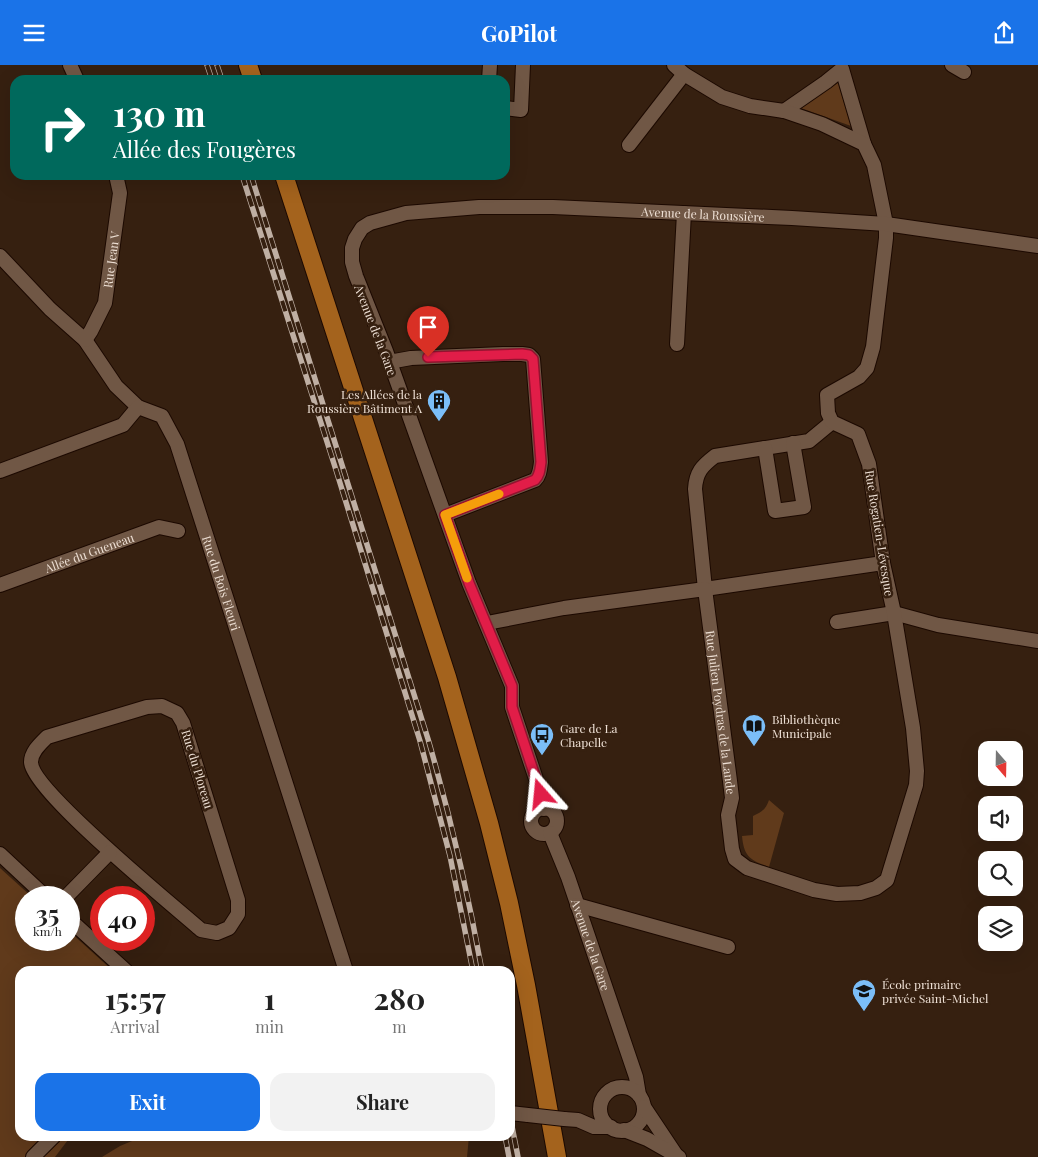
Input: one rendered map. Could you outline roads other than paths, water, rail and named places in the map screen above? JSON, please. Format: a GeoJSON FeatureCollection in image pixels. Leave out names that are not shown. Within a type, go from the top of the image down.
{"type":"FeatureCollection","features":[{"type":"Feature","properties":{"kind":"main road"},"geometry":{"type":"LineString","coordinates":[[286,180],[447,677],[489,823],[509,903],[526,985],[557,1157]]}},
{"type":"Feature","properties":{"kind":"street"},"geometry":{"type":"LineString","coordinates":[[510,109],[521,110],[523,65]]}},
{"type":"Feature","properties":{"kind":"street"},"geometry":{"type":"LineString","coordinates":[[952,65],[964,72]]}},
{"type":"Feature","properties":{"kind":"street"},"geometry":{"type":"LineString","coordinates":[[784,111],[826,83],[843,67],[864,144],[874,165],[886,224],[873,347],[866,368],[859,377],[827,395],[828,413],[832,422]]}},
{"type":"Feature","properties":{"kind":"street"},"geometry":{"type":"LineString","coordinates":[[629,145],[679,70],[722,97],[750,106],[784,111],[822,124],[864,144]]}},
{"type":"Feature","properties":{"kind":"street","name":"Rue Jean V"},"geometry":{"type":"LineString","coordinates":[[85,340],[105,303],[120,193],[117,180]]}},
{"type":"Feature","properties":{"kind":"street","name":"Avenue de la Roussière"},"geometry":{"type":"LineString","coordinates":[[370,223],[406,213],[479,207],[553,207],[886,224],[1038,246]]}},
{"type":"Feature","properties":{"kind":"street"},"geometry":{"type":"LineString","coordinates":[[677,345],[684,213]]}},
{"type":"Feature","properties":{"kind":"street","name":"Avenue de la Gare"},"geometry":{"type":"LineString","coordinates":[[370,223],[362,228],[352,248],[352,262],[356,276],[469,583],[512,686],[512,707],[541,794],[544,809],[552,811],[557,818],[556,827],[550,833],[636,1077],[642,1101]]}},
{"type":"Feature","properties":{"kind":"street","name":"Rue du Bois Fleuri"},"geometry":{"type":"LineString","coordinates":[[0,256],[50,309],[85,340],[116,385],[138,407],[162,416],[177,444],[344,966]]}},
{"type":"Feature","properties":{"kind":"street"},"geometry":{"type":"LineString","coordinates":[[389,362],[411,358],[503,354],[529,355],[533,359],[541,462],[538,477],[535,480],[445,515]]}},
{"type":"Feature","properties":{"kind":"street"},"geometry":{"type":"LineString","coordinates":[[0,471],[123,425],[138,407]]}},
{"type":"Feature","properties":{"kind":"street","name":"Rue Julien Poydras de la Lande"},"geometry":{"type":"LineString","coordinates":[[832,422],[810,441],[715,456],[704,465],[696,477],[706,612],[732,798],[728,815],[731,841],[736,859],[747,868],[814,890],[837,894],[860,893],[876,888],[887,880],[916,785],[917,771],[913,728],[894,613]]}},
{"type":"Feature","properties":{"kind":"street","name":"Rue Rogatien-Lévesque"},"geometry":{"type":"LineString","coordinates":[[832,422],[858,434],[869,464],[883,563],[894,613]]}},
{"type":"Feature","properties":{"kind":"street"},"geometry":{"type":"LineString","coordinates":[[765,448],[775,511],[804,507],[793,443]]}},
{"type":"Feature","properties":{"kind":"street","name":"Allée du Gueneau"},"geometry":{"type":"LineString","coordinates":[[0,585],[159,527],[178,531]]}},
{"type":"Feature","properties":{"kind":"street"},"geometry":{"type":"LineString","coordinates":[[487,623],[564,608],[883,563]]}},
{"type":"Feature","properties":{"kind":"street"},"geometry":{"type":"LineString","coordinates":[[837,622],[894,613],[938,625],[1038,641]]}},
{"type":"Feature","properties":{"kind":"street","name":"Rue du Ploreau"},"geometry":{"type":"LineString","coordinates":[[162,706],[177,713],[184,723],[238,900],[238,913],[229,927],[217,933],[201,930],[110,852],[36,778],[31,763],[35,750],[47,737],[147,707],[162,706]]}},
{"type":"Feature","properties":{"kind":"street"},"geometry":{"type":"LineString","coordinates":[[544,809],[540,809],[533,815],[532,824],[533,828],[540,833],[550,833]]}},
{"type":"Feature","properties":{"kind":"street"},"geometry":{"type":"LineString","coordinates":[[77,886],[110,852]]}},
{"type":"Feature","properties":{"kind":"street"},"geometry":{"type":"LineString","coordinates":[[0,854],[34,886]]}},
{"type":"Feature","properties":{"kind":"street"},"geometry":{"type":"LineString","coordinates":[[576,905],[728,947]]}},
{"type":"Feature","properties":{"kind":"street"},"geometry":{"type":"LineString","coordinates":[[80,929],[121,966]]}},
{"type":"Feature","properties":{"kind":"street"},"geometry":{"type":"LineString","coordinates":[[622,1087],[629,1067],[629,1058]]}},
{"type":"Feature","properties":{"kind":"street"},"geometry":{"type":"LineString","coordinates":[[622,1087],[634,1091],[678,1156],[647,1139],[607,1124],[602,1115],[602,1100],[610,1091],[622,1087]]}},
{"type":"Feature","properties":{"kind":"street"},"geometry":{"type":"LineString","coordinates":[[515,1114],[578,1120],[594,1127],[618,1129],[637,1125],[644,1114],[642,1101]]}},
{"type":"Feature","properties":{"kind":"street"},"geometry":{"type":"LineString","coordinates":[[578,1120],[601,1105]]}},
{"type":"Feature","properties":{"kind":"street"},"geometry":{"type":"LineString","coordinates":[[33,1157],[49,1141]]}},
{"type":"Feature","properties":{"kind":"railway"},"geometry":{"type":"LineString","coordinates":[[207,65],[210,75]]}},
{"type":"Feature","properties":{"kind":"railway"},"geometry":{"type":"LineString","coordinates":[[217,65],[220,75]]}},
{"type":"Feature","properties":{"kind":"railway"},"geometry":{"type":"LineString","coordinates":[[244,180],[420,741],[450,856],[472,966]]}},
{"type":"Feature","properties":{"kind":"railway"},"geometry":{"type":"LineString","coordinates":[[253,180],[428,739],[458,854],[481,966]]}},
{"type":"Feature","properties":{"kind":"railway"},"geometry":{"type":"LineString","coordinates":[[506,1141],[509,1157]]}},
{"type":"Feature","properties":{"kind":"railway"},"geometry":{"type":"LineString","coordinates":[[515,1141],[518,1157]]}},
{"type":"Feature","properties":{"kind":"place","name":"Les Allées de la Roussière Bâtiment A"},"geometry":{"type":"Point","coordinates":[439,422]}},
{"type":"Feature","properties":{"kind":"place","name":"Bibliothèque Municipale"},"geometry":{"type":"Point","coordinates":[754,747]}},
{"type":"Feature","properties":{"kind":"place","name":"Gare de La Chapelle"},"geometry":{"type":"Point","coordinates":[542,756]}},
{"type":"Feature","properties":{"kind":"place","name":"École primaire privée Saint-Michel"},"geometry":{"type":"Point","coordinates":[864,1012]}}]}
